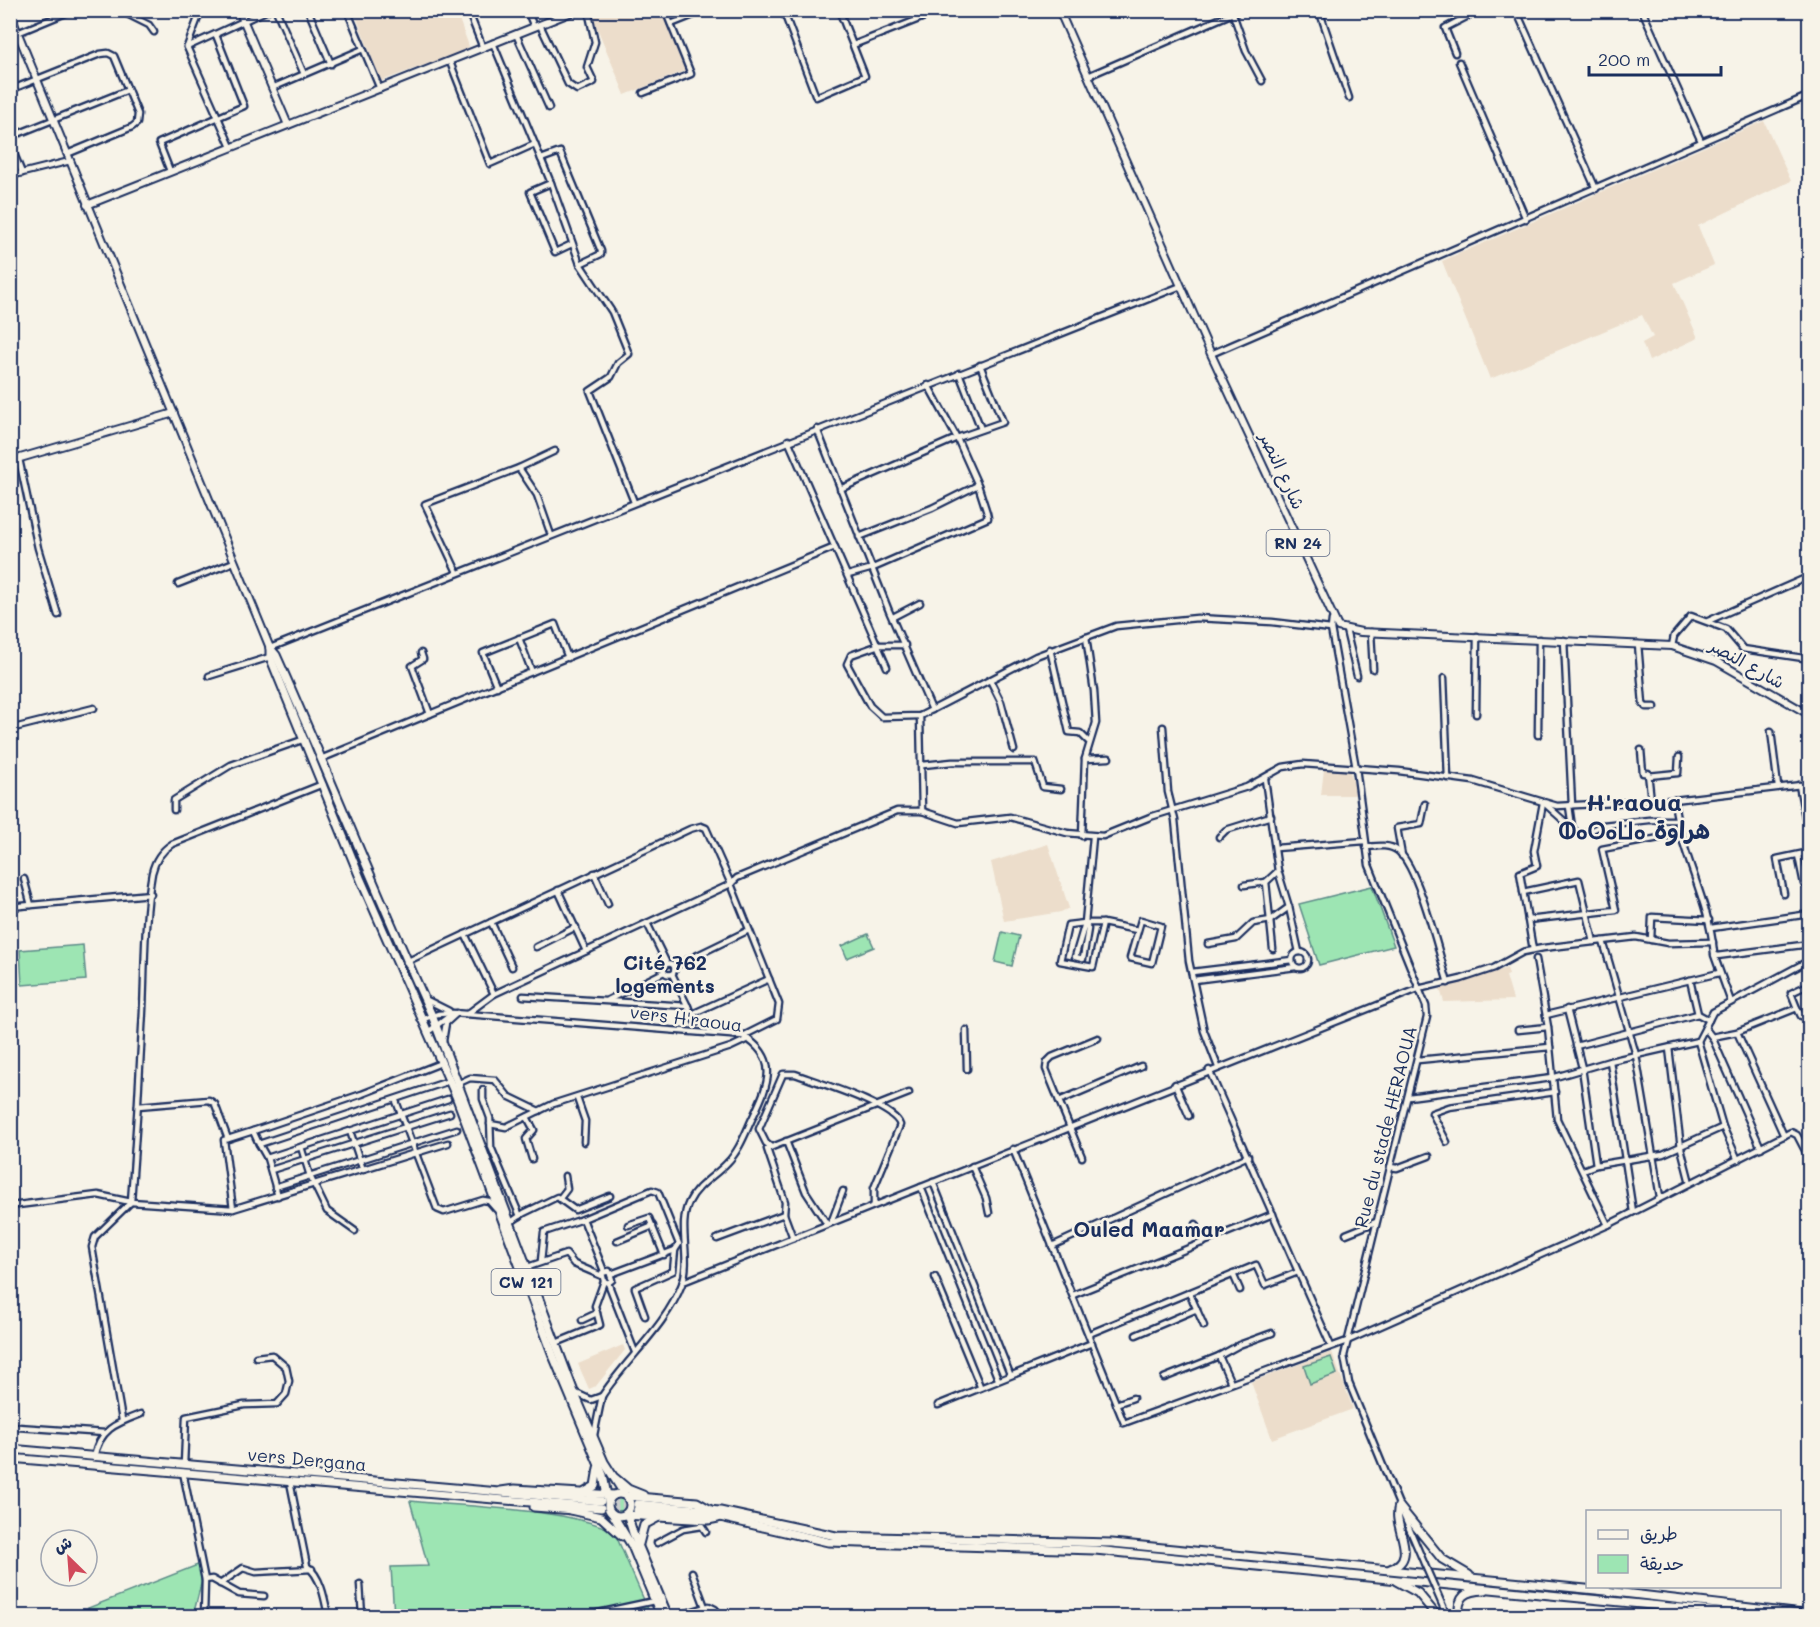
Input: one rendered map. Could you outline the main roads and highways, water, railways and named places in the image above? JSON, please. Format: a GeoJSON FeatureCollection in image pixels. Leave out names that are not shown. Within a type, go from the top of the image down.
{"type":"FeatureCollection","features":[{"type":"Feature","properties":{"kind":"highway","name":"CW 121"},"geometry":{"type":"LineString","coordinates":[[270,648],[270,657],[421,1020],[449,1081],[596,1459],[606,1500]]}},
{"type":"Feature","properties":{"kind":"highway"},"geometry":{"type":"LineString","coordinates":[[270,648],[276,655],[323,758],[406,962],[436,1027],[574,1392],[610,1473],[630,1505],[627,1514],[661,1617]]}},
{"type":"Feature","properties":{"kind":"highway","name":"vers Dergana"},"geometry":{"type":"LineString","coordinates":[[10,1449],[183,1469],[606,1500]]}},
{"type":"Feature","properties":{"kind":"highway"},"geometry":{"type":"LineString","coordinates":[[10,1458],[183,1469],[290,1482],[512,1501],[606,1500],[625,1496],[654,1498],[698,1502],[711,1510]]}},
{"type":"Feature","properties":{"kind":"highway"},"geometry":{"type":"LineString","coordinates":[[581,1494],[591,1490],[597,1482],[596,1459]]}},
{"type":"Feature","properties":{"kind":"highway"},"geometry":{"type":"LineString","coordinates":[[610,1473],[628,1489],[654,1498]]}},
{"type":"Feature","properties":{"kind":"highway"},"geometry":{"type":"LineString","coordinates":[[496,1493],[515,1489],[581,1494],[606,1500]]}},
{"type":"Feature","properties":{"kind":"highway"},"geometry":{"type":"LineString","coordinates":[[606,1500],[611,1514],[637,1550],[668,1617]]}},
{"type":"Feature","properties":{"kind":"highway"},"geometry":{"type":"LineString","coordinates":[[512,1501],[520,1506],[662,1517],[690,1523],[720,1517]]}},
{"type":"Feature","properties":{"kind":"highway"},"geometry":{"type":"LineString","coordinates":[[1387,1574],[1397,1566],[1405,1554],[1397,1517],[1400,1506],[1450,1567],[1477,1579]]}},
{"type":"Feature","properties":{"kind":"highway"},"geometry":{"type":"LineString","coordinates":[[1762,1617],[1387,1574],[1079,1541],[837,1536],[711,1510],[637,1507],[720,1517],[804,1539],[839,1544],[1095,1550],[1387,1574],[1477,1579],[1809,1615]]}},
{"type":"Feature","properties":{"kind":"highway"},"geometry":{"type":"LineString","coordinates":[[570,1510],[596,1515],[612,1524],[637,1550]]}},
{"type":"Feature","properties":{"kind":"highway"},"geometry":{"type":"LineString","coordinates":[[637,1550],[641,1530],[648,1522],[662,1517]]}},
{"type":"Feature","properties":{"kind":"highway"},"geometry":{"type":"LineString","coordinates":[[1387,1574],[1418,1593],[1437,1617]]}},
{"type":"Feature","properties":{"kind":"highway"},"geometry":{"type":"LineString","coordinates":[[1459,1617],[1459,1602],[1467,1592],[1510,1589]]}},
{"type":"Feature","properties":{"kind":"main road"},"geometry":{"type":"LineString","coordinates":[[239,10],[288,125]]}},
{"type":"Feature","properties":{"kind":"main road"},"geometry":{"type":"LineString","coordinates":[[87,205],[577,10]]}},
{"type":"Feature","properties":{"kind":"main road","name":"شارع النصر"},"geometry":{"type":"LineString","coordinates":[[1059,10],[1211,354],[1332,620],[1338,627],[1371,632],[1672,646],[1716,661],[1809,715]]}},
{"type":"Feature","properties":{"kind":"main road","name":"CW 121"},"geometry":{"type":"LineString","coordinates":[[10,14],[270,648]]}},
{"type":"Feature","properties":{"kind":"main road"},"geometry":{"type":"LineString","coordinates":[[10,462],[174,413]]}},
{"type":"Feature","properties":{"kind":"tunnel"},"geometry":{"type":"LineString","coordinates":[[601,1501],[637,1504]]}},
{"type":"Feature","properties":{"kind":"tunnel"},"geometry":{"type":"LineString","coordinates":[[601,1508],[637,1510]]}},
{"type":"Feature","properties":{"kind":"district","name":"H'raoua ⵀⴰⵔⴰⵡⴰ هراوة"},"geometry":{"type":"Point","coordinates":[1634,817]}},
{"type":"Feature","properties":{"kind":"district","name":"Cité 762 logements"},"geometry":{"type":"Point","coordinates":[665,974]}},
{"type":"Feature","properties":{"kind":"district","name":"Ouled Maamar"},"geometry":{"type":"Point","coordinates":[1149,1230]}}]}
